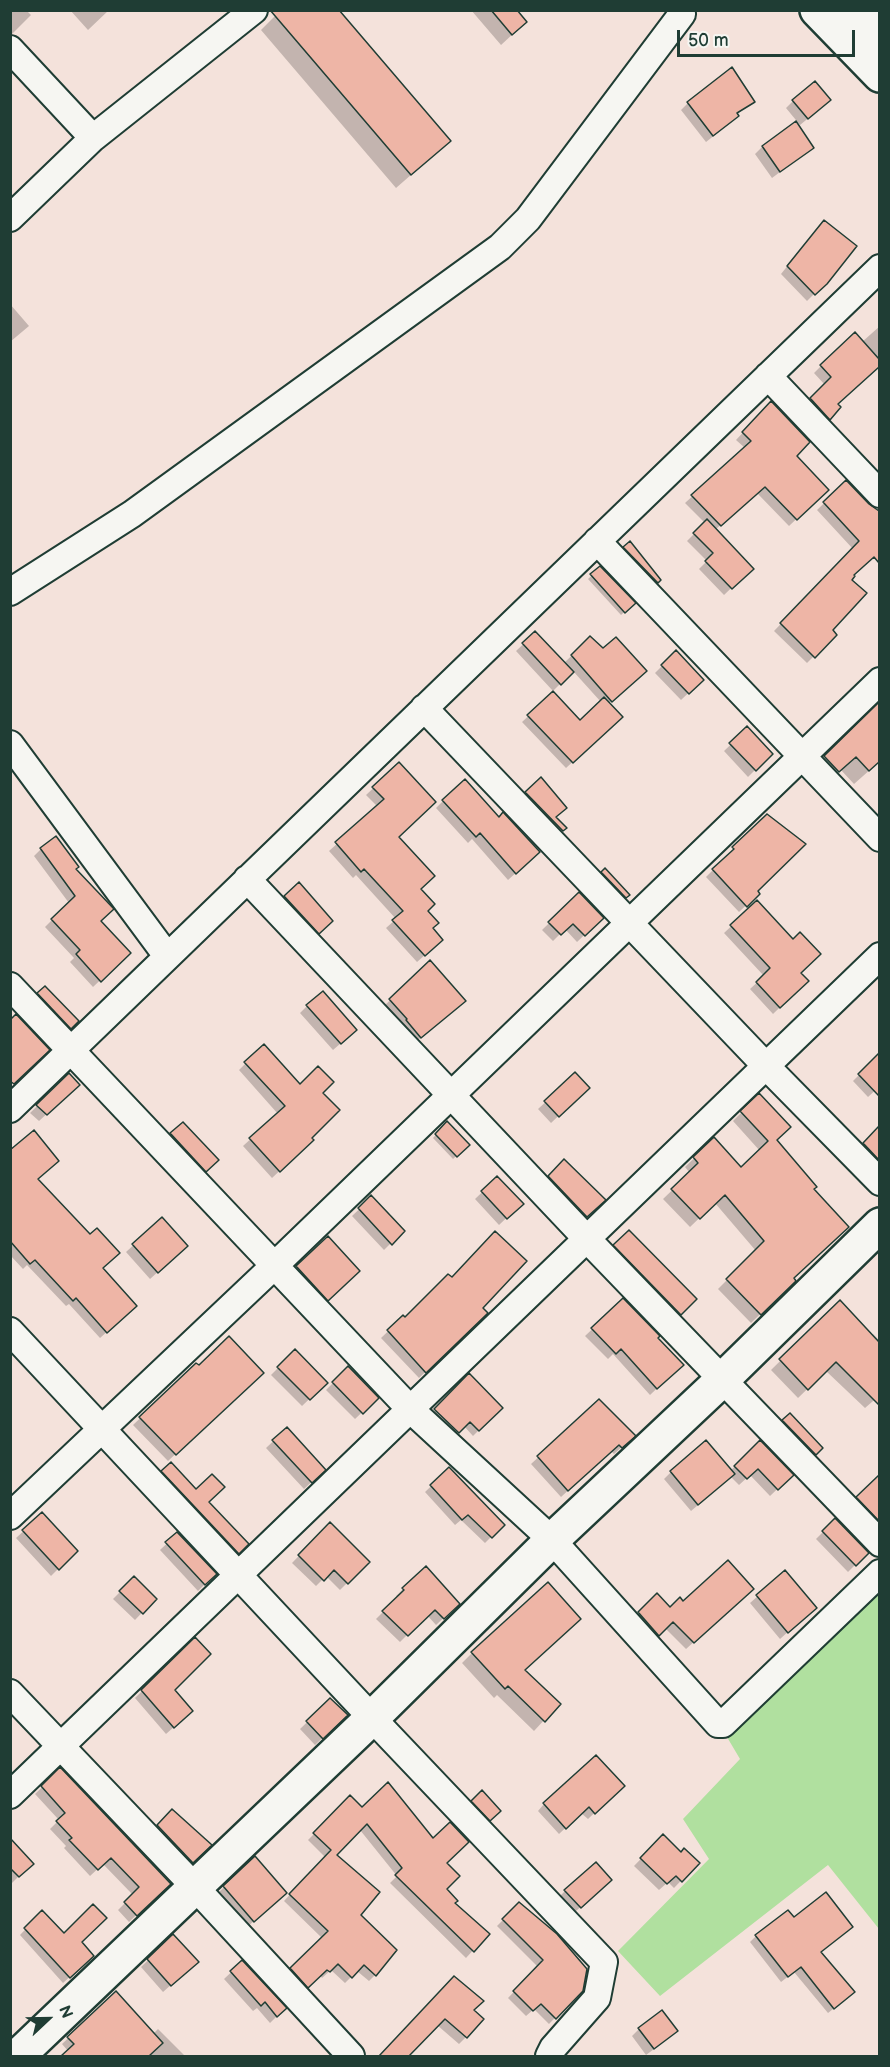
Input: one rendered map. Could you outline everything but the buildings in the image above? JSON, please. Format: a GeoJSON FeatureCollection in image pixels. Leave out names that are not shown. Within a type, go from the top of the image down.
{"type":"FeatureCollection","features":[{"type":"Feature","properties":{"kind":"street"},"geometry":{"type":"LineString","coordinates":[[10,218],[93,138],[254,10]]}},
{"type":"Feature","properties":{"kind":"street"},"geometry":{"type":"LineString","coordinates":[[10,592],[132,514],[500,247],[528,219],[682,14],[681,10]]}},
{"type":"Feature","properties":{"kind":"street"},"geometry":{"type":"LineString","coordinates":[[817,10],[879,75]]}},
{"type":"Feature","properties":{"kind":"street"},"geometry":{"type":"LineString","coordinates":[[857,10],[879,33]]}},
{"type":"Feature","properties":{"kind":"street"},"geometry":{"type":"LineString","coordinates":[[10,49],[93,138]]}},
{"type":"Feature","properties":{"kind":"street"},"geometry":{"type":"LineString","coordinates":[[10,1109],[879,268]]}},
{"type":"Feature","properties":{"kind":"street"},"geometry":{"type":"LineString","coordinates":[[768,376],[879,494]]}},
{"type":"Feature","properties":{"kind":"street"},"geometry":{"type":"LineString","coordinates":[[597,541],[879,837]]}},
{"type":"Feature","properties":{"kind":"street"},"geometry":{"type":"LineString","coordinates":[[10,1516],[273,1267],[879,681]]}},
{"type":"Feature","properties":{"kind":"street"},"geometry":{"type":"LineString","coordinates":[[424,708],[879,1182]]}},
{"type":"Feature","properties":{"kind":"street"},"geometry":{"type":"LineString","coordinates":[[10,744],[167,956]]}},
{"type":"Feature","properties":{"kind":"street"},"geometry":{"type":"LineString","coordinates":[[247,879],[586,1238],[879,1543]]}},
{"type":"Feature","properties":{"kind":"street"},"geometry":{"type":"LineString","coordinates":[[10,1795],[879,956]]}},
{"type":"Feature","properties":{"kind":"street"},"geometry":{"type":"LineString","coordinates":[[10,986],[273,1267],[411,1410],[552,1540],[720,1725],[879,1573]]}},
{"type":"Feature","properties":{"kind":"street"},"geometry":{"type":"LineString","coordinates":[[10,2048],[19,2056],[372,1718],[552,1540],[723,1379],[879,1225]]}},
{"type":"Feature","properties":{"kind":"street"},"geometry":{"type":"LineString","coordinates":[[10,1331],[604,1962],[597,1998],[553,2048],[549,2056]]}},
{"type":"Feature","properties":{"kind":"street"},"geometry":{"type":"LineString","coordinates":[[10,1693],[351,2056]]}},
{"type":"Feature","properties":{"kind":"green space"},"geometry":{"type":"Polygon","coordinates":[[[879,1581],[879,1929],[828,1865],[660,1996],[618,1951],[709,1859],[683,1819],[740,1759],[724,1732],[879,1581]]]}}]}
